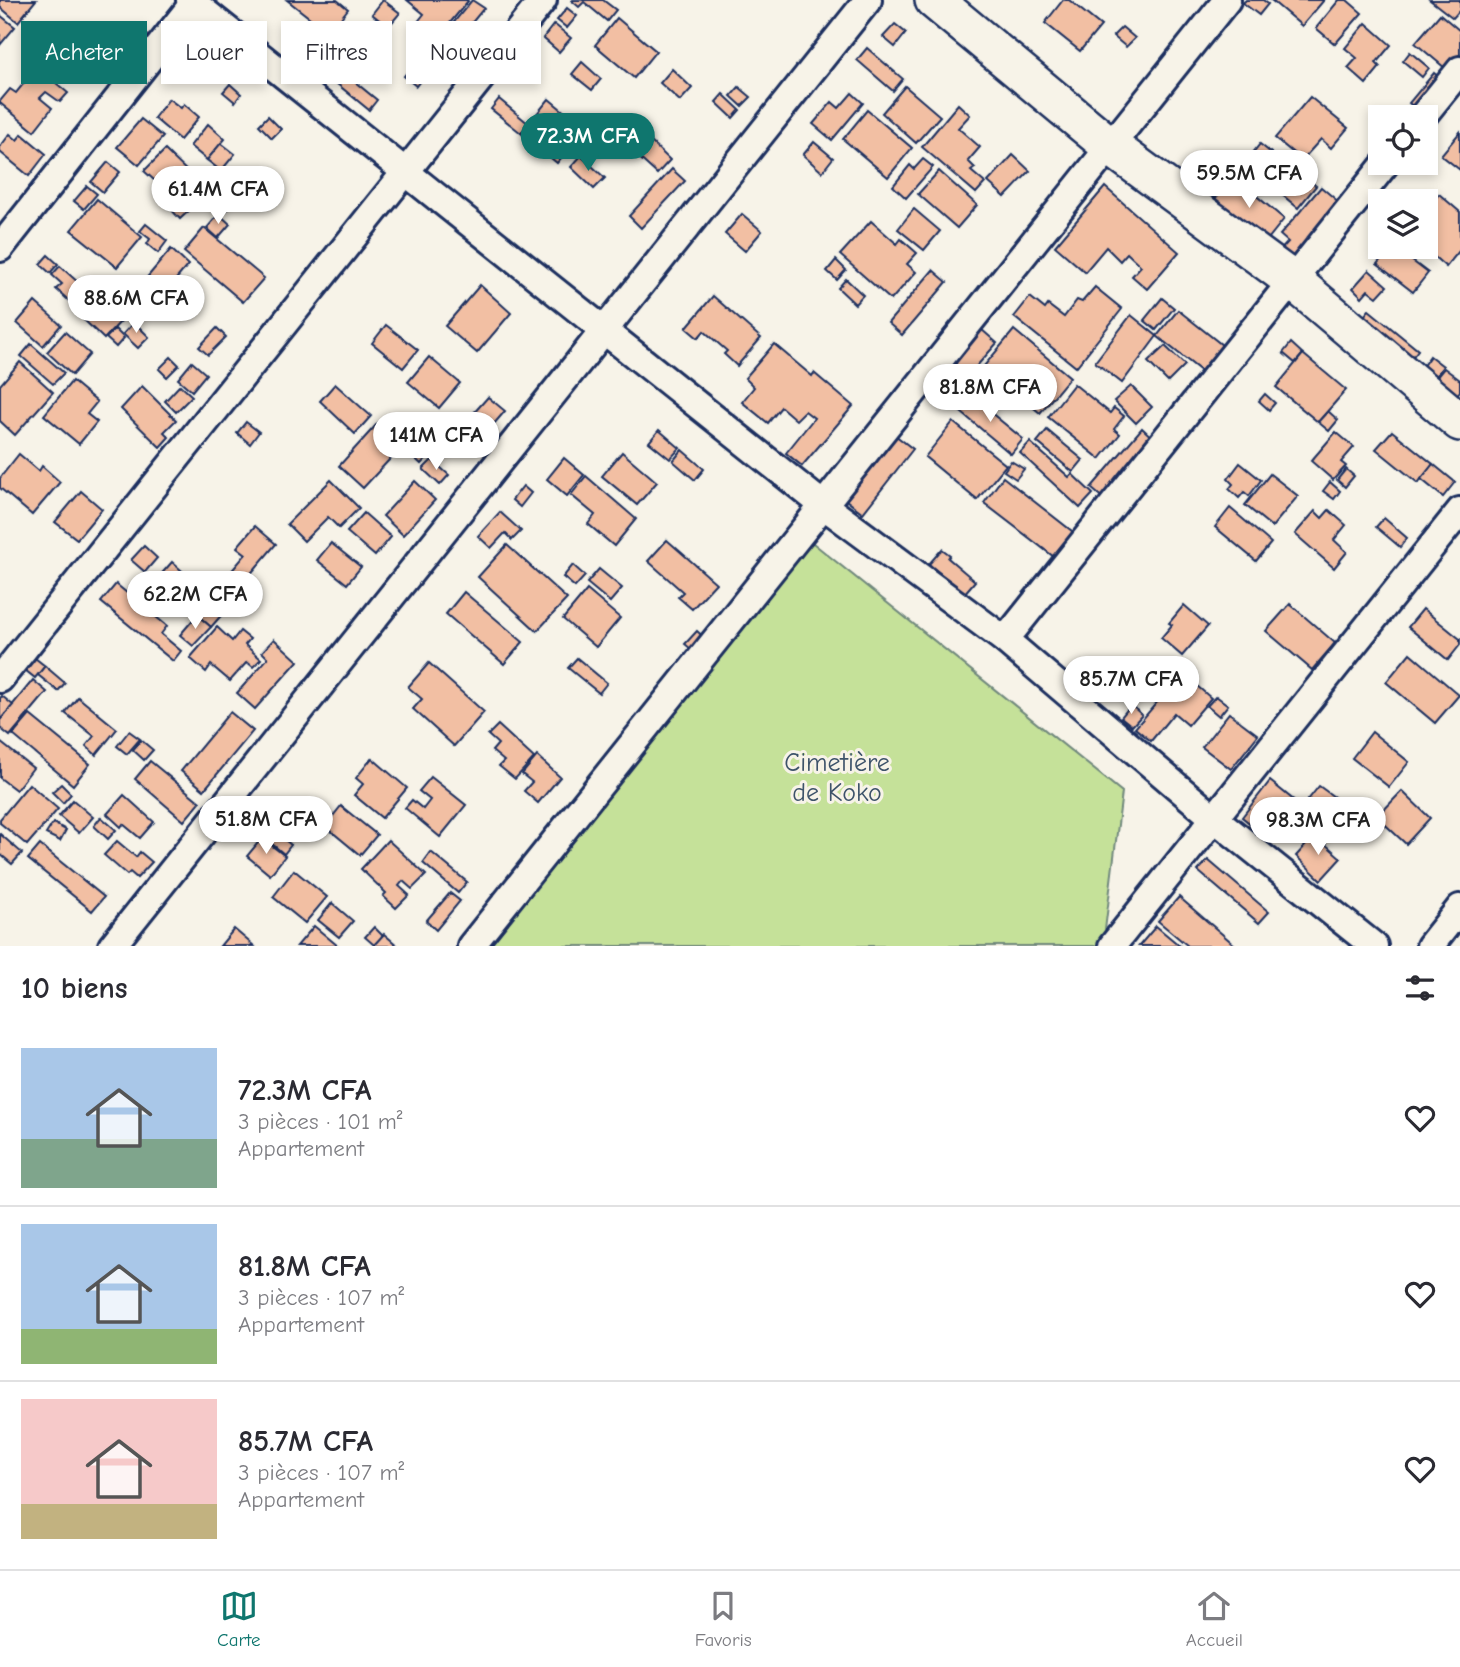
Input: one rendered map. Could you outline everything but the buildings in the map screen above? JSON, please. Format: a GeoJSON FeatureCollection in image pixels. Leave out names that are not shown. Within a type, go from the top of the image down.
{"type":"FeatureCollection","features":[{"type":"Feature","properties":{"kind":"main road"},"geometry":{"type":"LineString","coordinates":[[934,0],[1110,146],[1292,280],[1460,422]]}},
{"type":"Feature","properties":{"kind":"street"},"geometry":{"type":"LineString","coordinates":[[0,679],[542,0]]}},
{"type":"Feature","properties":{"kind":"street"},"geometry":{"type":"LineString","coordinates":[[112,946],[868,0]]}},
{"type":"Feature","properties":{"kind":"street"},"geometry":{"type":"LineString","coordinates":[[471,946],[1227,0]]}},
{"type":"Feature","properties":{"kind":"street"},"geometry":{"type":"LineString","coordinates":[[0,248],[193,1],[823,505],[1005,640],[1214,818],[1374,946]]}},
{"type":"Feature","properties":{"kind":"street"},"geometry":{"type":"LineString","coordinates":[[1432,105],[1460,70]]}},
{"type":"Feature","properties":{"kind":"street"},"geometry":{"type":"LineString","coordinates":[[1005,640],[1376,175]]}},
{"type":"Feature","properties":{"kind":"street"},"geometry":{"type":"LineString","coordinates":[[1112,946],[1460,510]]}},
{"type":"Feature","properties":{"kind":"street"},"geometry":{"type":"LineString","coordinates":[[1430,946],[1460,908]]}},
{"type":"Feature","properties":{"kind":"green space","name":"Cimetière de Koko"},"geometry":{"type":"Polygon","coordinates":[[[808,539],[1122,792],[1103,946],[490,946],[808,539]]]}}]}
